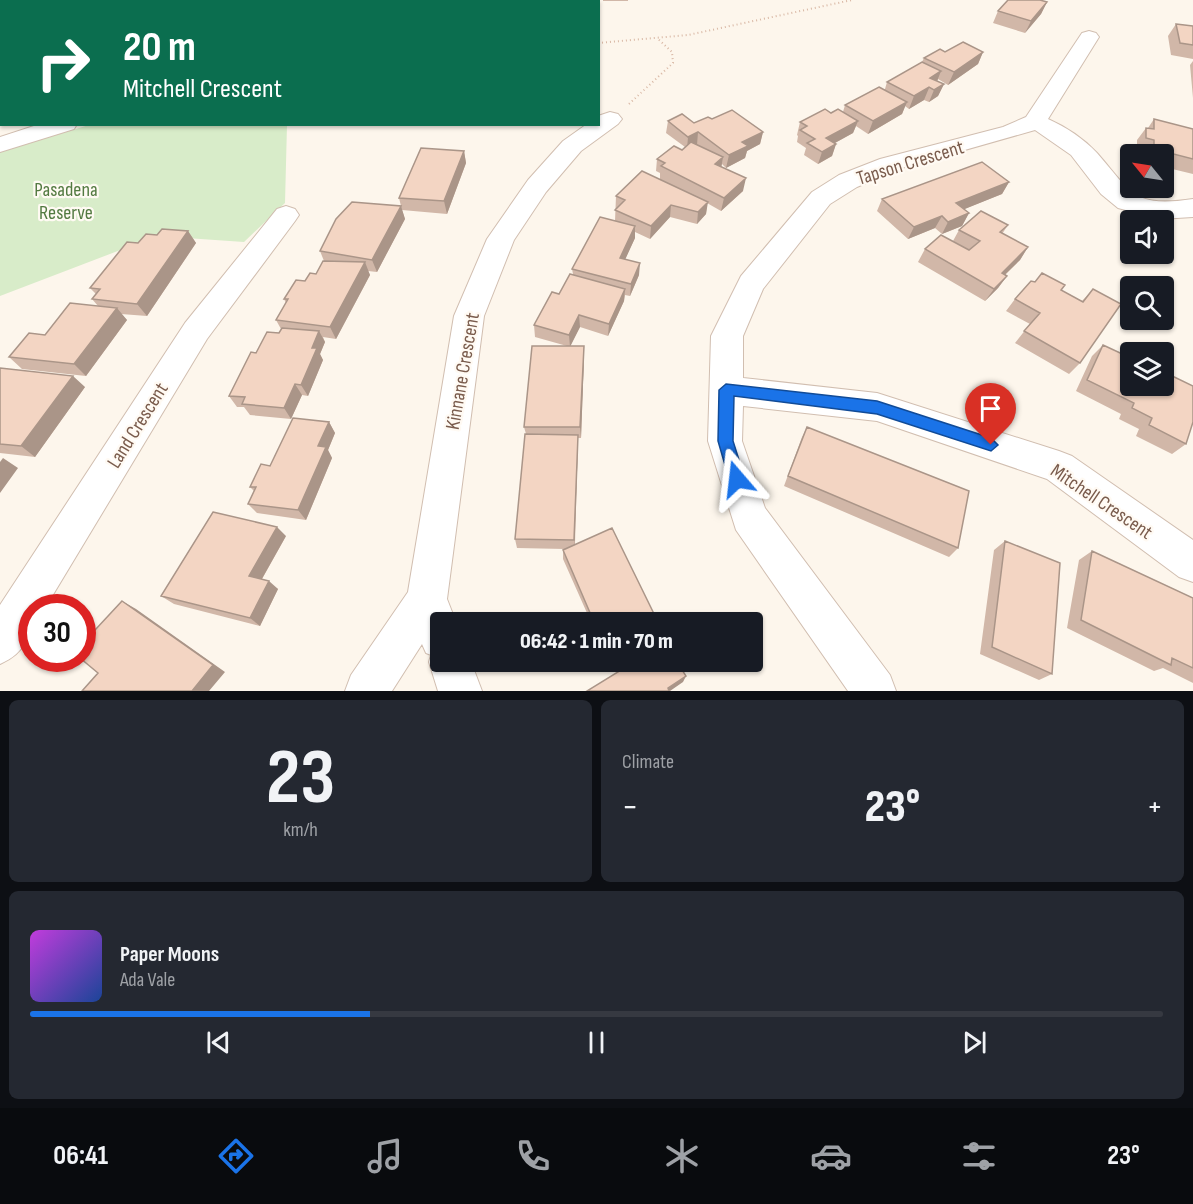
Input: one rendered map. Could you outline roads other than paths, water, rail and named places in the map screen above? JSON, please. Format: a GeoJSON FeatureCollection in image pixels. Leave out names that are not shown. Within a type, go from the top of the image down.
{"type":"FeatureCollection","features":[{"type":"Feature","properties":{"kind":"street"},"geometry":{"type":"LineString","coordinates":[[1089,37],[1035,122],[1052,128],[1086,156],[1112,190],[1131,204],[1158,210],[1193,208]]}},
{"type":"Feature","properties":{"kind":"street","name":"Kinnane Crescent"},"geometry":{"type":"LineString","coordinates":[[368,691],[427,599],[469,316],[501,239],[537,186],[572,146],[610,120]]}},
{"type":"Feature","properties":{"kind":"street","name":"Tapson Crescent"},"geometry":{"type":"LineString","coordinates":[[874,691],[748,518],[725,441],[727,336],[751,284],[821,198],[848,181],[889,164],[1011,132],[1035,122]]}},
{"type":"Feature","properties":{"kind":"street"},"geometry":{"type":"LineString","coordinates":[[0,145],[60,126]]}},
{"type":"Feature","properties":{"kind":"street","name":"Land Crescent"},"geometry":{"type":"LineString","coordinates":[[0,643],[196,331],[286,214]]}},
{"type":"Feature","properties":{"kind":"street","name":"Mitchell Crescent"},"geometry":{"type":"LineString","coordinates":[[726,390],[877,407],[1059,467],[1193,563]]}},
{"type":"Feature","properties":{"kind":"street","name":"Kinnane Crescent"},"geometry":{"type":"LineString","coordinates":[[427,599],[432,612]]}},
{"type":"Feature","properties":{"kind":"street"},"geometry":{"type":"LineString","coordinates":[[453,672],[460,691]]}},
{"type":"Feature","properties":{"kind":"park label","name":"Pasadena Reserve"},"geometry":{"type":"Point","coordinates":[66,200]}}]}
